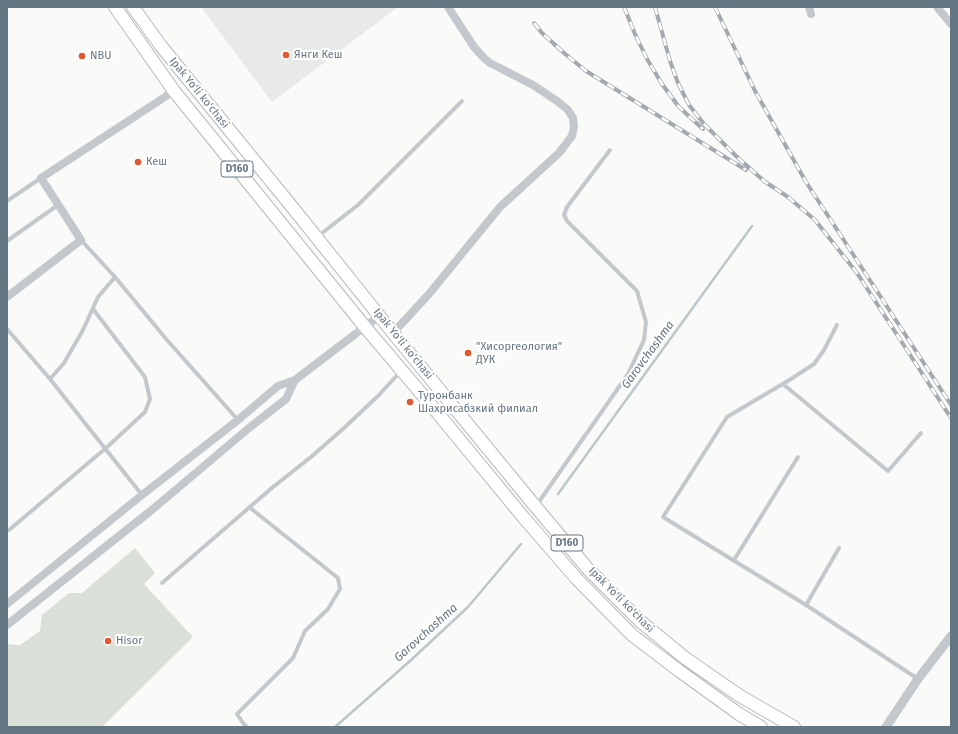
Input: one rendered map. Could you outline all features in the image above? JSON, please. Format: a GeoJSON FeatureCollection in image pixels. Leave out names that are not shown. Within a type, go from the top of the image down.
{"type":"FeatureCollection","features":[{"type":"Feature","properties":{"kind":"main road","name":"Ipak Yo'li ko'chasi"},"geometry":{"type":"LineString","coordinates":[[114,7],[174,91],[365,326],[524,518],[576,578],[632,635],[726,705],[761,727]]}},
{"type":"Feature","properties":{"kind":"main road","name":"Ipak Yo'li ko'chasi"},"geometry":{"type":"LineString","coordinates":[[133,7],[161,46],[379,316],[588,569],[640,621],[685,658],[740,696],[794,727]]}},
{"type":"Feature","properties":{"kind":"street"},"geometry":{"type":"LineString","coordinates":[[393,333],[429,294],[500,207],[559,153],[572,136],[574,127],[573,118],[568,110],[533,85],[490,63],[484,58],[474,47],[448,7]]}},
{"type":"Feature","properties":{"kind":"street"},"geometry":{"type":"LineString","coordinates":[[937,7],[951,24]]}},
{"type":"Feature","properties":{"kind":"street"},"geometry":{"type":"LineString","coordinates":[[7,297],[81,240],[41,178],[174,91]]}},
{"type":"Feature","properties":{"kind":"street"},"geometry":{"type":"LineString","coordinates":[[7,604],[238,420],[278,386],[295,380],[379,316]]}},
{"type":"Feature","properties":{"kind":"street"},"geometry":{"type":"LineString","coordinates":[[7,626],[153,509],[249,428],[286,399],[295,380]]}},
{"type":"Feature","properties":{"kind":"street"},"geometry":{"type":"LineString","coordinates":[[886,727],[918,679],[951,636]]}},
{"type":"Feature","properties":{"kind":"lane"},"geometry":{"type":"LineString","coordinates":[[317,238],[358,205],[462,101]]}},
{"type":"Feature","properties":{"kind":"lane"},"geometry":{"type":"LineString","coordinates":[[535,506],[628,374],[644,340],[646,322],[637,290],[567,221],[564,215],[567,207],[610,150]]}},
{"type":"Feature","properties":{"kind":"lane"},"geometry":{"type":"LineString","coordinates":[[7,201],[41,178]]}},
{"type":"Feature","properties":{"kind":"lane"},"geometry":{"type":"LineString","coordinates":[[7,241],[58,205]]}},
{"type":"Feature","properties":{"kind":"lane"},"geometry":{"type":"LineString","coordinates":[[81,240],[115,277],[167,340],[238,420]]}},
{"type":"Feature","properties":{"kind":"lane"},"geometry":{"type":"LineString","coordinates":[[50,379],[64,364],[83,330],[98,297],[115,277]]}},
{"type":"Feature","properties":{"kind":"lane"},"geometry":{"type":"LineString","coordinates":[[7,530],[9,530],[106,448],[145,412],[150,399],[146,377],[93,309]]}},
{"type":"Feature","properties":{"kind":"lane"},"geometry":{"type":"LineString","coordinates":[[837,325],[824,350],[814,364],[727,418],[664,516],[806,604],[918,679]]}},
{"type":"Feature","properties":{"kind":"lane"},"geometry":{"type":"LineString","coordinates":[[7,329],[50,379],[142,495]]}},
{"type":"Feature","properties":{"kind":"lane"},"geometry":{"type":"LineString","coordinates":[[162,583],[249,507],[344,428],[402,370]]}},
{"type":"Feature","properties":{"kind":"lane"},"geometry":{"type":"LineString","coordinates":[[783,384],[888,471],[921,433]]}},
{"type":"Feature","properties":{"kind":"lane"},"geometry":{"type":"LineString","coordinates":[[734,560],[798,457]]}},
{"type":"Feature","properties":{"kind":"lane"},"geometry":{"type":"LineString","coordinates":[[247,727],[237,714],[293,658],[305,631],[328,609],[340,590],[338,578],[249,507]]}},
{"type":"Feature","properties":{"kind":"lane"},"geometry":{"type":"LineString","coordinates":[[806,604],[839,548]]}},
{"type":"Feature","properties":{"kind":"shaded area","name":"Янги Кеш"},"geometry":{"type":"Polygon","coordinates":[[[201,7],[398,7],[272,102],[201,7]]]}},
{"type":"Feature","properties":{"kind":"shaded area","name":"Hisor"},"geometry":{"type":"Polygon","coordinates":[[[135,548],[155,573],[144,584],[193,637],[102,727],[7,727],[7,644],[20,645],[40,631],[42,615],[69,593],[82,593],[135,548]]]}},
{"type":"Feature","properties":{"kind":"waterway","name":"Garovchashma"},"geometry":{"type":"LineString","coordinates":[[558,494],[752,226]]}},
{"type":"Feature","properties":{"kind":"waterway","name":"Garovchashma"},"geometry":{"type":"LineString","coordinates":[[335,727],[410,661],[468,607],[521,544]]}},
{"type":"Feature","properties":{"kind":"railway"},"geometry":{"type":"LineString","coordinates":[[624,7],[647,59],[662,84],[679,107],[703,129]]}},
{"type":"Feature","properties":{"kind":"railway"},"geometry":{"type":"LineString","coordinates":[[655,7],[670,61],[678,83],[689,105],[704,124],[736,156],[764,181],[788,197],[815,220],[857,273],[951,418]]}},
{"type":"Feature","properties":{"kind":"railway"},"geometry":{"type":"LineString","coordinates":[[715,7],[755,91],[806,182],[951,405]]}},
{"type":"Feature","properties":{"kind":"railway"},"geometry":{"type":"LineString","coordinates":[[534,23],[542,33],[586,71],[746,170]]}},
{"type":"Feature","properties":{"kind":"place","name":"Янги Кеш"},"geometry":{"type":"Point","coordinates":[286,55]}},
{"type":"Feature","properties":{"kind":"place","name":"NBU"},"geometry":{"type":"Point","coordinates":[82,56]}},
{"type":"Feature","properties":{"kind":"place","name":"Кеш"},"geometry":{"type":"Point","coordinates":[138,162]}},
{"type":"Feature","properties":{"kind":"place","name":"\"Хисоргеология\" ДУК"},"geometry":{"type":"Point","coordinates":[468,353]}},
{"type":"Feature","properties":{"kind":"place","name":"Туронбанк Шахрисабзкий филиал"},"geometry":{"type":"Point","coordinates":[410,402]}},
{"type":"Feature","properties":{"kind":"place","name":"Hisor"},"geometry":{"type":"Point","coordinates":[108,641]}}]}
